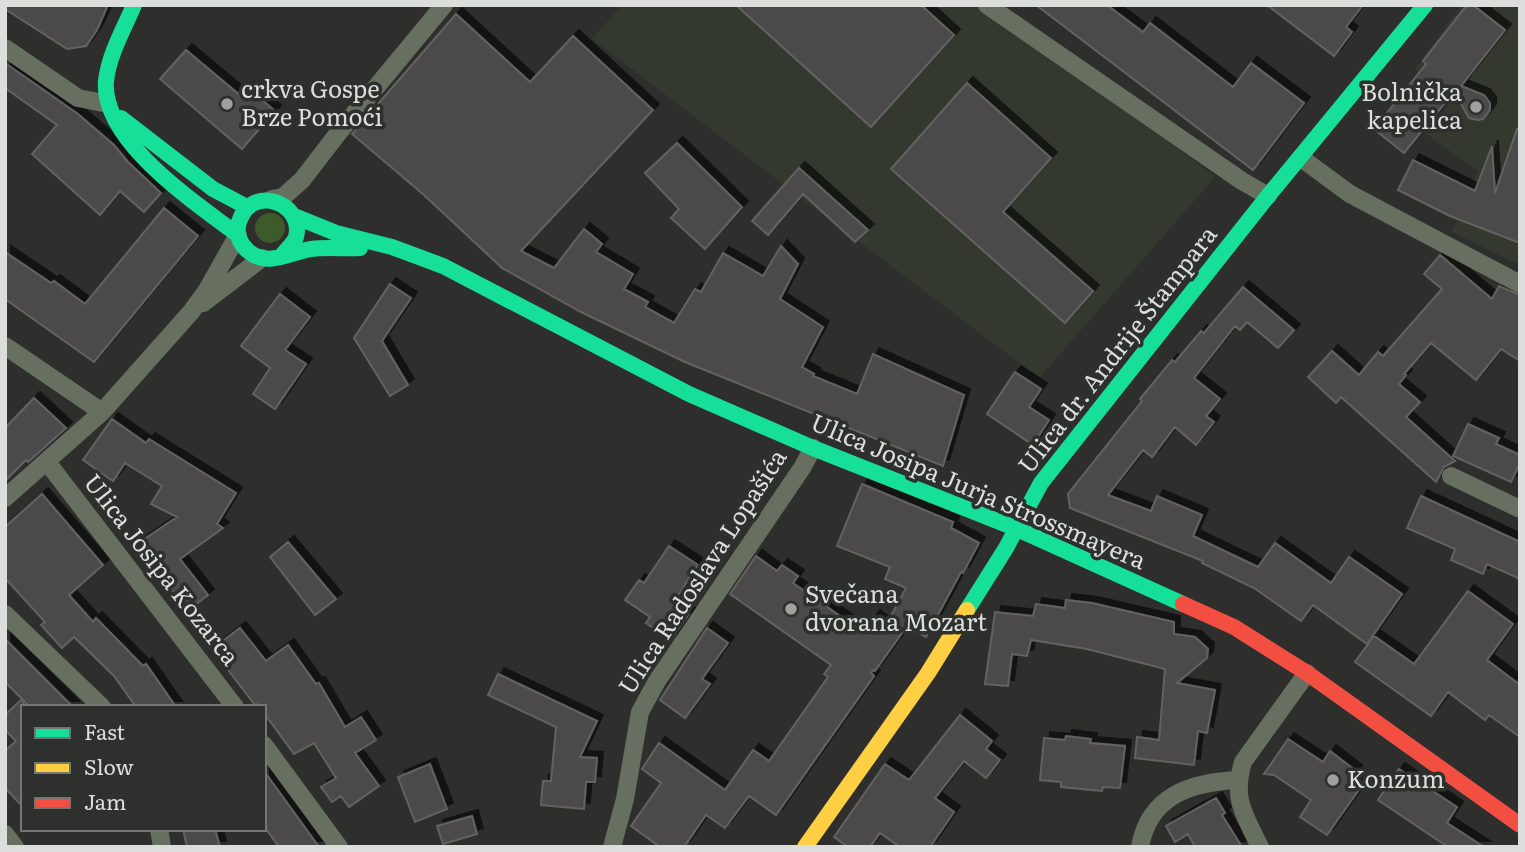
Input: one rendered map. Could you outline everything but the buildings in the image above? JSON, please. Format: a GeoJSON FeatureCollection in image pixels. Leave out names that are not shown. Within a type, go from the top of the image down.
{"type":"FeatureCollection","features":[{"type":"Feature","properties":{"kind":"main road"},"geometry":{"type":"LineString","coordinates":[[134,5],[107,74],[106,94],[110,108],[124,135],[139,152],[238,235],[246,251],[262,258],[277,258],[293,244],[297,223],[289,208],[263,199],[247,207],[240,215],[238,235]]}},
{"type":"Feature","properties":{"kind":"main road","name":"Ulica dr. Andrije Štampara"},"geometry":{"type":"LineString","coordinates":[[806,847],[928,673],[1041,483],[1268,196],[1425,5]]}},
{"type":"Feature","properties":{"kind":"main road"},"geometry":{"type":"LineString","coordinates":[[110,108],[219,194],[247,207]]}},
{"type":"Feature","properties":{"kind":"main road","name":"Ulica Josipa Jurja Strossmayera"},"geometry":{"type":"LineString","coordinates":[[294,216],[336,233],[392,247],[443,267],[689,394],[813,448],[1015,528],[1234,627],[1307,673],[1520,825]]}},
{"type":"Feature","properties":{"kind":"main road"},"geometry":{"type":"LineString","coordinates":[[283,254],[312,249],[392,247]]}},
{"type":"Feature","properties":{"kind":"street"},"geometry":{"type":"LineString","coordinates":[[272,200],[283,197],[302,180],[338,132],[444,5]]}},
{"type":"Feature","properties":{"kind":"street"},"geometry":{"type":"LineString","coordinates":[[987,5],[1268,196]]}},
{"type":"Feature","properties":{"kind":"street"},"geometry":{"type":"LineString","coordinates":[[5,48],[78,98],[110,108]]}},
{"type":"Feature","properties":{"kind":"street"},"geometry":{"type":"LineString","coordinates":[[1301,158],[1350,194],[1520,284]]}},
{"type":"Feature","properties":{"kind":"street"},"geometry":{"type":"LineString","coordinates":[[5,498],[102,412],[191,312],[238,235]]}},
{"type":"Feature","properties":{"kind":"street"},"geometry":{"type":"LineString","coordinates":[[191,312],[262,258]]}},
{"type":"Feature","properties":{"kind":"street"},"geometry":{"type":"LineString","coordinates":[[5,346],[102,412]]}},
{"type":"Feature","properties":{"kind":"street","name":"Ulica Radoslava Lopašića"},"geometry":{"type":"LineString","coordinates":[[612,847],[625,799],[640,712],[657,681],[813,448]]}},
{"type":"Feature","properties":{"kind":"street","name":"Ulica Josipa Kozarca"},"geometry":{"type":"LineString","coordinates":[[47,462],[233,705]]}},
{"type":"Feature","properties":{"kind":"street"},"geometry":{"type":"LineString","coordinates":[[1451,476],[1520,509]]}},
{"type":"Feature","properties":{"kind":"street"},"geometry":{"type":"LineString","coordinates":[[5,614],[100,705]]}},
{"type":"Feature","properties":{"kind":"street"},"geometry":{"type":"LineString","coordinates":[[1261,847],[1238,798],[1238,780],[1244,762],[1307,673]]}},
{"type":"Feature","properties":{"kind":"street"},"geometry":{"type":"LineString","coordinates":[[266,748],[339,847]]}},
{"type":"Feature","properties":{"kind":"street"},"geometry":{"type":"LineString","coordinates":[[1140,847],[1149,819],[1185,788],[1212,781],[1238,780]]}},
{"type":"Feature","properties":{"kind":"street"},"geometry":{"type":"LineString","coordinates":[[5,834],[15,847]]}},
{"type":"Feature","properties":{"kind":"shaded area"},"geometry":{"type":"Polygon","coordinates":[[[622,5],[994,5],[1215,177],[1039,378],[592,39],[622,5]]]}},
{"type":"Feature","properties":{"kind":"shaded area"},"geometry":{"type":"Polygon","coordinates":[[[1462,5],[1520,5],[1520,265],[1452,232],[1478,171],[1426,134],[1453,98],[1415,69],[1462,5]]]}},
{"type":"Feature","properties":{"kind":"green space"},"geometry":{"type":"Polygon","coordinates":[[[270,213],[276,214],[284,222],[284,234],[276,242],[270,243],[264,242],[256,234],[255,228],[256,222],[264,214],[270,213]]]}},
{"type":"Feature","properties":{"kind":"traffic: fast"},"geometry":{"type":"LineString","coordinates":[[134,5],[108,71],[106,81],[109,104],[119,126],[134,148],[176,188],[238,235]]}},
{"type":"Feature","properties":{"kind":"traffic: fast"},"geometry":{"type":"LineString","coordinates":[[967,610],[1006,548],[1041,483],[1268,196],[1425,5]]}},
{"type":"Feature","properties":{"kind":"traffic: fast"},"geometry":{"type":"LineString","coordinates":[[121,118],[213,189],[247,207]]}},
{"type":"Feature","properties":{"kind":"traffic: fast"},"geometry":{"type":"LineString","coordinates":[[283,254],[296,237],[297,225],[293,215],[275,202],[254,203],[245,210],[238,230],[243,245],[255,256],[271,259],[311,249],[360,248]]}},
{"type":"Feature","properties":{"kind":"traffic: fast"},"geometry":{"type":"LineString","coordinates":[[294,216],[336,233],[392,247],[443,266],[689,394],[813,448],[1015,528],[1183,604]]}},
{"type":"Feature","properties":{"kind":"traffic: slow"},"geometry":{"type":"LineString","coordinates":[[805,847],[928,673],[967,610]]}},
{"type":"Feature","properties":{"kind":"traffic: jam"},"geometry":{"type":"LineString","coordinates":[[1183,604],[1234,627],[1307,673],[1520,825]]}},
{"type":"Feature","properties":{"kind":"place","name":"crkva Gospe Brze Pomoći"},"geometry":{"type":"Point","coordinates":[227,104]}},
{"type":"Feature","properties":{"kind":"place","name":"Bolnička kapelica"},"geometry":{"type":"Point","coordinates":[1476,107]}},
{"type":"Feature","properties":{"kind":"place","name":"Svečana dvorana Mozart"},"geometry":{"type":"Point","coordinates":[791,609]}},
{"type":"Feature","properties":{"kind":"place","name":"Konzum"},"geometry":{"type":"Point","coordinates":[1333,780]}}]}
